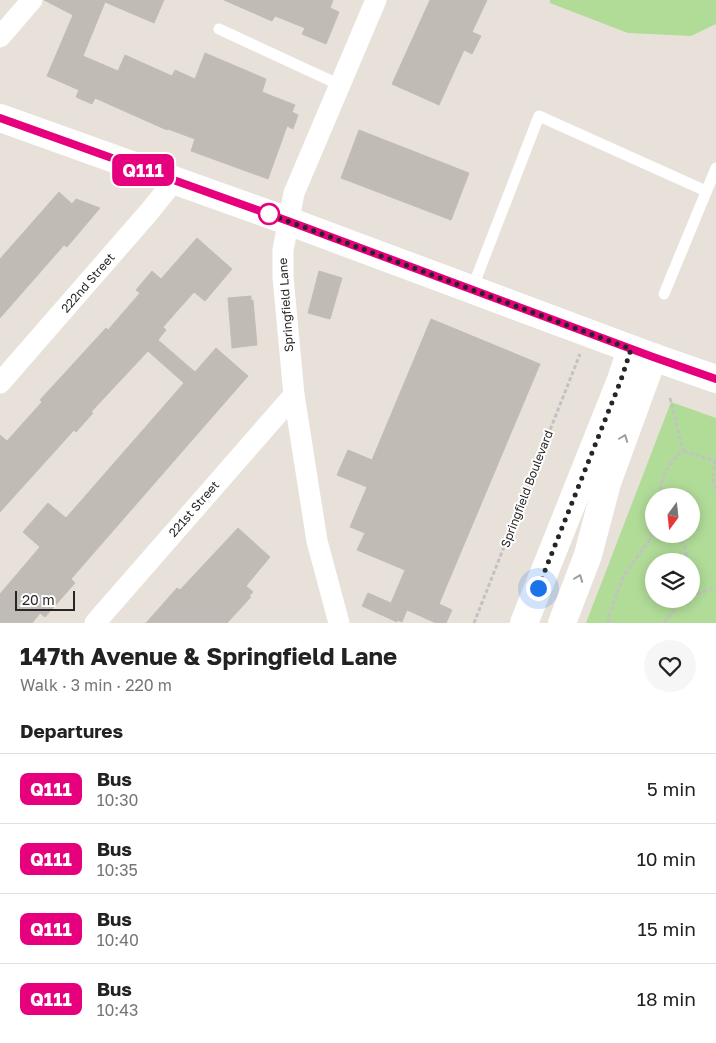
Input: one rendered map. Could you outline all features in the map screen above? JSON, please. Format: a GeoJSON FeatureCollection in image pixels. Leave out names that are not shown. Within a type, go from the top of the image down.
{"type":"FeatureCollection","features":[{"type":"Feature","properties":{"kind":"street"},"geometry":{"type":"LineString","coordinates":[[0,37],[32,0]]}},
{"type":"Feature","properties":{"kind":"street","name":"Springfield Lane"},"geometry":{"type":"LineString","coordinates":[[339,623],[317,541],[294,396],[283,277],[283,250],[294,193],[376,0]]}},
{"type":"Feature","properties":{"kind":"street"},"geometry":{"type":"LineString","coordinates":[[0,118],[288,221],[716,379]]}},
{"type":"Feature","properties":{"kind":"street","name":"222nd Street"},"geometry":{"type":"LineString","coordinates":[[0,383],[174,181]]}},
{"type":"Feature","properties":{"kind":"street"},"geometry":{"type":"LineString","coordinates":[[524,623],[621,380],[642,353]]}},
{"type":"Feature","properties":{"kind":"street"},"geometry":{"type":"LineString","coordinates":[[562,623],[588,555],[642,353]]}},
{"type":"Feature","properties":{"kind":"street","name":"221st Street"},"geometry":{"type":"LineString","coordinates":[[94,623],[294,396]]}},
{"type":"Feature","properties":{"kind":"lane"},"geometry":{"type":"LineString","coordinates":[[219,29],[340,85]]}},
{"type":"Feature","properties":{"kind":"lane"},"geometry":{"type":"LineString","coordinates":[[472,289],[539,116],[706,191]]}},
{"type":"Feature","properties":{"kind":"lane"},"geometry":{"type":"LineString","coordinates":[[664,294],[716,168]]}},
{"type":"Feature","properties":{"kind":"path","name":"Springfield Boulevard"},"geometry":{"type":"LineString","coordinates":[[474,623],[579,356]]}},
{"type":"Feature","properties":{"kind":"path"},"geometry":{"type":"LineString","coordinates":[[670,398],[683,451]]}},
{"type":"Feature","properties":{"kind":"path"},"geometry":{"type":"LineString","coordinates":[[683,451],[715,460],[713,482],[716,489]]}},
{"type":"Feature","properties":{"kind":"path"},"geometry":{"type":"LineString","coordinates":[[660,488],[674,458],[683,451]]}},
{"type":"Feature","properties":{"kind":"path"},"geometry":{"type":"LineString","coordinates":[[610,623],[608,618],[624,575],[647,543]]}},
{"type":"Feature","properties":{"kind":"path"},"geometry":{"type":"LineString","coordinates":[[700,593],[716,586]]}},
{"type":"Feature","properties":{"kind":"path"},"geometry":{"type":"LineString","coordinates":[[664,623],[676,608]]}},
{"type":"Feature","properties":{"kind":"green space"},"geometry":{"type":"Polygon","coordinates":[[[550,0],[716,0],[716,24],[691,36],[628,33],[550,3],[550,0]]]}},
{"type":"Feature","properties":{"kind":"green space"},"geometry":{"type":"Polygon","coordinates":[[[671,402],[716,418],[716,623],[586,623],[671,402]]]}},
{"type":"Feature","properties":{"kind":"building"},"geometry":{"type":"Polygon","coordinates":[[[44,0],[164,0],[154,23],[105,2],[83,56],[118,71],[125,55],[172,76],[175,70],[195,79],[205,53],[266,79],[262,92],[295,105],[292,112],[298,115],[293,129],[287,126],[268,179],[191,151],[195,139],[167,130],[95,98],[92,104],[76,97],[79,90],[47,76],[73,15],[44,0]]]}},
{"type":"Feature","properties":{"kind":"building"},"geometry":{"type":"Polygon","coordinates":[[[224,0],[333,0],[330,8],[339,12],[326,44],[302,34],[305,28],[275,16],[272,21],[224,0]]]}},
{"type":"Feature","properties":{"kind":"building"},"geometry":{"type":"Polygon","coordinates":[[[430,0],[487,0],[472,32],[481,36],[472,54],[464,50],[439,105],[392,84],[430,0]]]}},
{"type":"Feature","properties":{"kind":"building"},"geometry":{"type":"Polygon","coordinates":[[[359,130],[469,173],[451,220],[341,178],[359,130]]]}},
{"type":"Feature","properties":{"kind":"building"},"geometry":{"type":"Polygon","coordinates":[[[59,192],[72,204],[76,199],[100,208],[67,247],[64,245],[0,318],[0,259],[59,192]]]}},
{"type":"Feature","properties":{"kind":"building"},"geometry":{"type":"Polygon","coordinates":[[[197,238],[232,269],[205,301],[194,292],[163,327],[166,330],[158,340],[195,372],[216,348],[248,376],[71,579],[75,583],[45,617],[40,613],[32,623],[0,623],[0,594],[40,547],[23,532],[48,503],[66,518],[184,383],[148,351],[91,412],[93,413],[76,432],[74,430],[0,512],[0,435],[7,441],[42,402],[40,400],[106,328],[108,330],[140,293],[136,290],[152,271],[161,279],[197,238]]]}},
{"type":"Feature","properties":{"kind":"building"},"geometry":{"type":"Polygon","coordinates":[[[319,271],[342,278],[330,319],[308,313],[319,271]]]}},
{"type":"Feature","properties":{"kind":"building"},"geometry":{"type":"Polygon","coordinates":[[[251,296],[257,345],[232,348],[228,298],[251,296]]]}},
{"type":"Feature","properties":{"kind":"building"},"geometry":{"type":"Polygon","coordinates":[[[431,319],[540,364],[439,604],[452,610],[446,623],[436,623],[407,610],[402,622],[397,620],[397,622],[362,606],[368,593],[391,603],[405,570],[357,550],[365,533],[350,527],[367,487],[337,475],[348,450],[372,460],[431,319]]]}},
{"type":"Feature","properties":{"kind":"building"},"geometry":{"type":"Polygon","coordinates":[[[238,528],[270,557],[246,586],[253,592],[249,596],[251,597],[227,623],[146,623],[177,588],[180,590],[238,528]]]}},
{"type":"Feature","properties":{"kind":"bus line","name":"Q111"},"geometry":{"type":"LineString","coordinates":[[0,118],[288,221],[716,379]]}},
{"type":"Feature","properties":{"kind":"route"},"geometry":{"type":"LineString","coordinates":[[269,214],[266,213],[631,349],[621,380],[538,588]]}}]}
